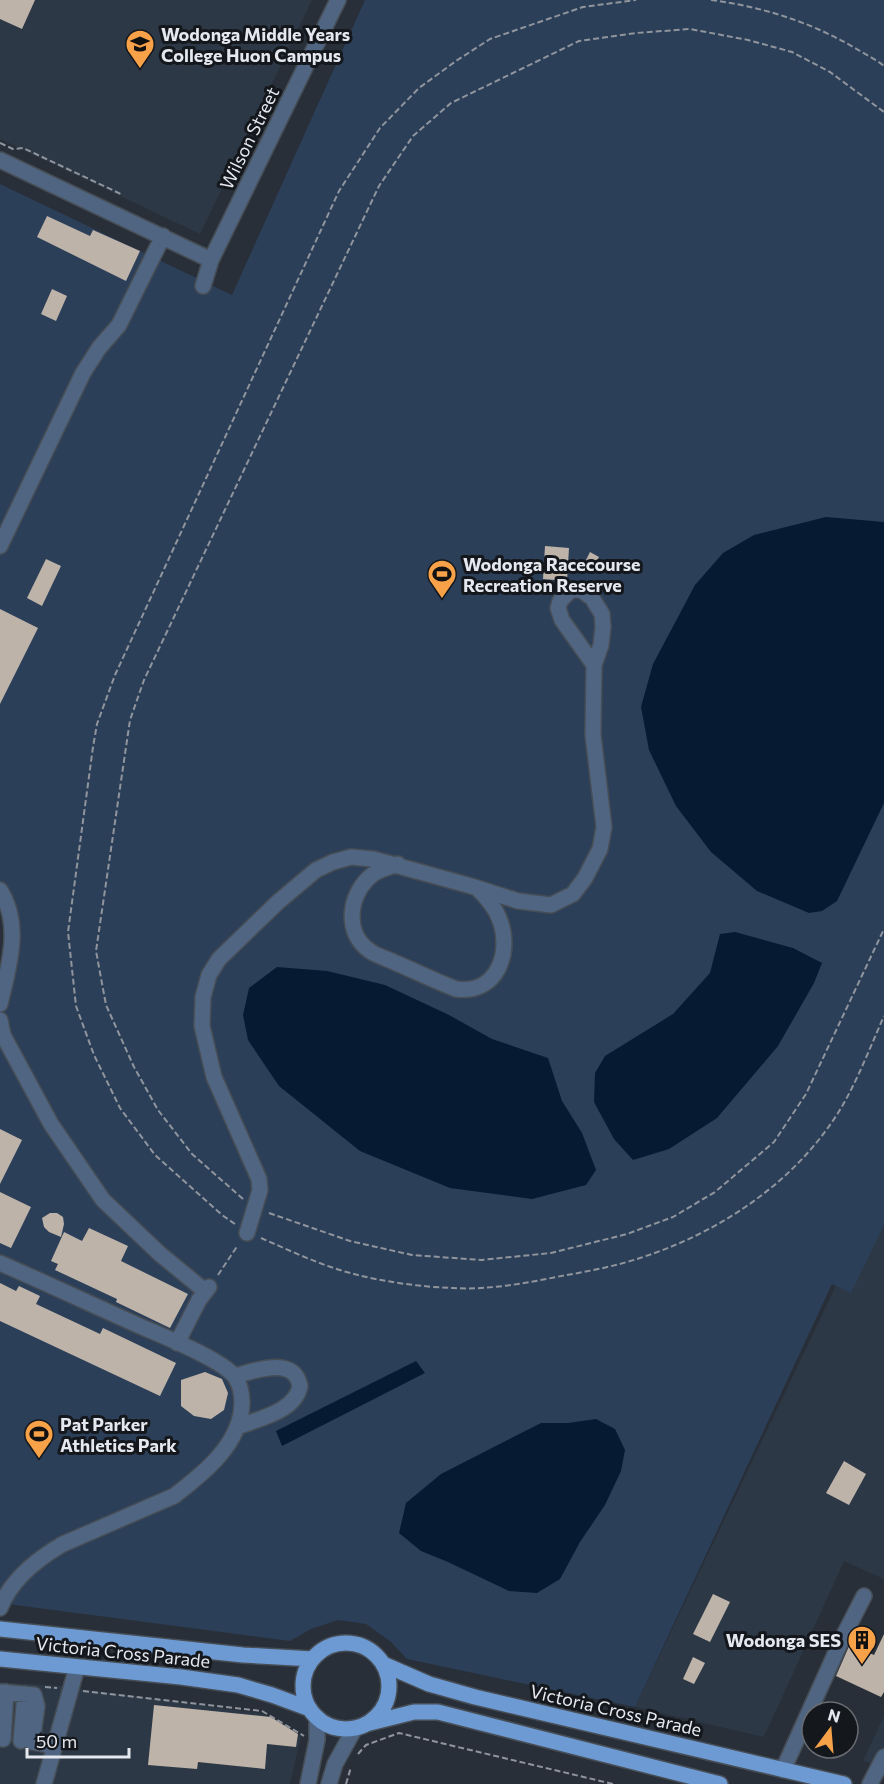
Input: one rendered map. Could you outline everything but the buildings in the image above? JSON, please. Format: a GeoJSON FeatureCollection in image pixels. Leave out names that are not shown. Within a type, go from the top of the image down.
{"type":"FeatureCollection","features":[{"type":"Feature","properties":{"kind":"main road","name":"Victoria Cross Parade"},"geometry":{"type":"LineString","coordinates":[[0,1629],[243,1655],[313,1659]]}},
{"type":"Feature","properties":{"kind":"main road"},"geometry":{"type":"LineString","coordinates":[[361,1726],[376,1716],[384,1705],[388,1691],[388,1677],[383,1664],[362,1646],[349,1643],[324,1648],[313,1659],[303,1678],[303,1689],[313,1713],[334,1727],[361,1726],[414,1712],[438,1712],[717,1784]]}},
{"type":"Feature","properties":{"kind":"main road","name":"Victoria Cross Parade"},"geometry":{"type":"LineString","coordinates":[[0,1659],[238,1685],[272,1695],[313,1713]]}},
{"type":"Feature","properties":{"kind":"main road","name":"Victoria Cross Parade"},"geometry":{"type":"LineString","coordinates":[[383,1664],[429,1684],[475,1697],[701,1749],[782,1777],[844,1784]]}},
{"type":"Feature","properties":{"kind":"street","name":"Wilson Street"},"geometry":{"type":"LineString","coordinates":[[203,286],[211,260],[338,0]]}},
{"type":"Feature","properties":{"kind":"street"},"geometry":{"type":"LineString","coordinates":[[0,160],[211,260]]}},
{"type":"Feature","properties":{"kind":"street"},"geometry":{"type":"LineString","coordinates":[[0,546],[4,528],[83,373],[99,348],[119,325],[163,236]]}},
{"type":"Feature","properties":{"kind":"street"},"geometry":{"type":"LineString","coordinates":[[247,1233],[261,1190],[259,1179],[214,1077],[202,1026],[203,997],[208,975],[219,959],[278,902],[316,870],[351,857],[374,858],[398,864],[518,902],[551,905],[573,894],[585,878],[600,849],[604,827],[593,735],[594,665]]}},
{"type":"Feature","properties":{"kind":"street"},"geometry":{"type":"LineString","coordinates":[[398,864],[375,873],[358,891],[353,902],[352,914],[354,929],[359,940],[370,951],[447,986],[468,990],[477,988],[495,975],[505,944],[499,918],[488,899],[476,887]]}},
{"type":"Feature","properties":{"kind":"street"},"geometry":{"type":"LineString","coordinates":[[0,890],[11,918],[13,939],[0,1004]]}},
{"type":"Feature","properties":{"kind":"street"},"geometry":{"type":"LineString","coordinates":[[0,1020],[3,1035],[51,1124],[103,1200],[160,1254],[207,1289],[177,1343]]}},
{"type":"Feature","properties":{"kind":"street"},"geometry":{"type":"LineString","coordinates":[[0,1263],[177,1343],[225,1368],[235,1376],[241,1395],[238,1427],[228,1444],[212,1462],[174,1496],[48,1552],[34,1562],[18,1579],[0,1608]]}},
{"type":"Feature","properties":{"kind":"street"},"geometry":{"type":"LineString","coordinates":[[235,1376],[271,1366],[279,1367],[294,1375],[300,1386],[294,1400],[281,1410],[238,1427]]}},
{"type":"Feature","properties":{"kind":"street"},"geometry":{"type":"LineString","coordinates":[[782,1777],[842,1639],[864,1596]]}},
{"type":"Feature","properties":{"kind":"street"},"geometry":{"type":"LineString","coordinates":[[44,1784],[77,1667]]}},
{"type":"Feature","properties":{"kind":"street"},"geometry":{"type":"LineString","coordinates":[[12,1693],[34,1695],[36,1706],[14,1740],[12,1693]]}},
{"type":"Feature","properties":{"kind":"street"},"geometry":{"type":"LineString","coordinates":[[308,1784],[317,1740],[313,1713]]}},
{"type":"Feature","properties":{"kind":"street"},"geometry":{"type":"LineString","coordinates":[[329,1784],[335,1764],[361,1726]]}},
{"type":"Feature","properties":{"kind":"street"},"geometry":{"type":"LineString","coordinates":[[14,1740],[55,1746]]}},
{"type":"Feature","properties":{"kind":"street"},"geometry":{"type":"LineString","coordinates":[[870,1784],[884,1756]]}},
{"type":"Feature","properties":{"kind":"path"},"geometry":{"type":"LineString","coordinates":[[636,0],[583,7],[490,39],[419,88],[380,128],[339,192],[115,675],[97,724],[68,932],[76,1006],[94,1055],[120,1108],[155,1155],[222,1215],[247,1233],[308,1259],[354,1275],[453,1289],[515,1285],[639,1259],[694,1238],[749,1206],[795,1166],[827,1129],[847,1095],[884,1016]]}},
{"type":"Feature","properties":{"kind":"path"},"geometry":{"type":"LineString","coordinates":[[711,0],[739,4],[785,16],[832,34],[884,66]]}},
{"type":"Feature","properties":{"kind":"path"},"geometry":{"type":"LineString","coordinates":[[884,112],[821,67],[792,52],[748,40],[690,29],[636,33],[579,41],[451,103],[413,136],[379,186],[144,680],[130,720],[96,951],[106,1005],[134,1067],[158,1110],[192,1154],[256,1209],[350,1241],[411,1255],[481,1260],[551,1253],[627,1234],[672,1217],[715,1192],[774,1142],[806,1094],[884,929]]}},
{"type":"Feature","properties":{"kind":"path"},"geometry":{"type":"LineString","coordinates":[[0,143],[13,149],[23,148],[123,195]]}},
{"type":"Feature","properties":{"kind":"path"},"geometry":{"type":"LineString","coordinates":[[207,1289],[247,1233]]}},
{"type":"Feature","properties":{"kind":"path"},"geometry":{"type":"LineString","coordinates":[[71,1690],[262,1711],[308,1738],[317,1740]]}},
{"type":"Feature","properties":{"kind":"path"},"geometry":{"type":"LineString","coordinates":[[355,1758],[366,1745],[399,1733],[613,1784]]}},
{"type":"Feature","properties":{"kind":"path"},"geometry":{"type":"LineString","coordinates":[[346,1784],[352,1765]]}},
{"type":"Feature","properties":{"kind":"shaded area","name":"Wodonga Middle Years College Huon Campus"},"geometry":{"type":"Polygon","coordinates":[[[0,0],[312,0],[200,234],[0,139],[0,0]]]}},
{"type":"Feature","properties":{"kind":"shaded area","name":"Wodonga Racecourse Recreation Reserve"},"geometry":{"type":"Polygon","coordinates":[[[365,0],[884,0],[884,1225],[851,1293],[832,1284],[635,1707],[407,1659],[390,1641],[366,1624],[338,1620],[311,1629],[290,1641],[0,1603],[0,966],[12,931],[0,905],[0,184],[232,295],[365,0]]]}},
{"type":"Feature","properties":{"kind":"shaded area"},"geometry":{"type":"Polygon","coordinates":[[[826,517],[884,522],[884,803],[837,901],[822,911],[809,913],[757,891],[711,852],[676,806],[649,750],[641,707],[653,664],[695,585],[723,553],[754,535],[826,517]]]}},
{"type":"Feature","properties":{"kind":"shaded area"},"geometry":{"type":"Polygon","coordinates":[[[735,932],[793,948],[822,963],[814,983],[778,1046],[717,1118],[669,1149],[633,1160],[614,1139],[594,1102],[595,1073],[605,1056],[673,1014],[710,973],[720,934],[735,932]]]}},
{"type":"Feature","properties":{"kind":"shaded area"},"geometry":{"type":"Polygon","coordinates":[[[277,967],[327,971],[385,985],[449,1015],[492,1039],[548,1058],[562,1101],[582,1133],[596,1170],[586,1185],[532,1199],[450,1188],[360,1151],[279,1086],[248,1040],[243,1015],[249,988],[277,967]]]}},
{"type":"Feature","properties":{"kind":"shaded area"},"geometry":{"type":"Polygon","coordinates":[[[884,1185],[884,1579],[844,1561],[764,1737],[635,1707],[884,1185]]]}},
{"type":"Feature","properties":{"kind":"shaded area"},"geometry":{"type":"Polygon","coordinates":[[[416,1361],[425,1373],[282,1446],[276,1431],[416,1361]]]}},
{"type":"Feature","properties":{"kind":"shaded area"},"geometry":{"type":"Polygon","coordinates":[[[596,1419],[615,1429],[625,1450],[621,1471],[605,1505],[580,1542],[560,1579],[537,1593],[509,1591],[421,1551],[399,1533],[406,1503],[441,1474],[541,1423],[568,1423],[596,1419]]]}},
{"type":"Feature","properties":{"kind":"shaded area"},"geometry":{"type":"Polygon","coordinates":[[[0,1682],[61,1686],[263,1714],[301,1736],[290,1784],[0,1784],[0,1682]]]}},
{"type":"Feature","properties":{"kind":"shaded area"},"geometry":{"type":"Polygon","coordinates":[[[884,1716],[884,1766],[863,1761],[884,1716]]]}},
{"type":"Feature","properties":{"kind":"place","name":"Wodonga Middle Years College Huon Campus"},"geometry":{"type":"Point","coordinates":[140,70]}},
{"type":"Feature","properties":{"kind":"place","name":"Wodonga Racecourse Recreation Reserve"},"geometry":{"type":"Point","coordinates":[442,600]}},
{"type":"Feature","properties":{"kind":"place","name":"Pat Parker Athletics Park"},"geometry":{"type":"Point","coordinates":[39,1460]}},
{"type":"Feature","properties":{"kind":"place","name":"Wodonga SES"},"geometry":{"type":"Point","coordinates":[862,1666]}}]}
